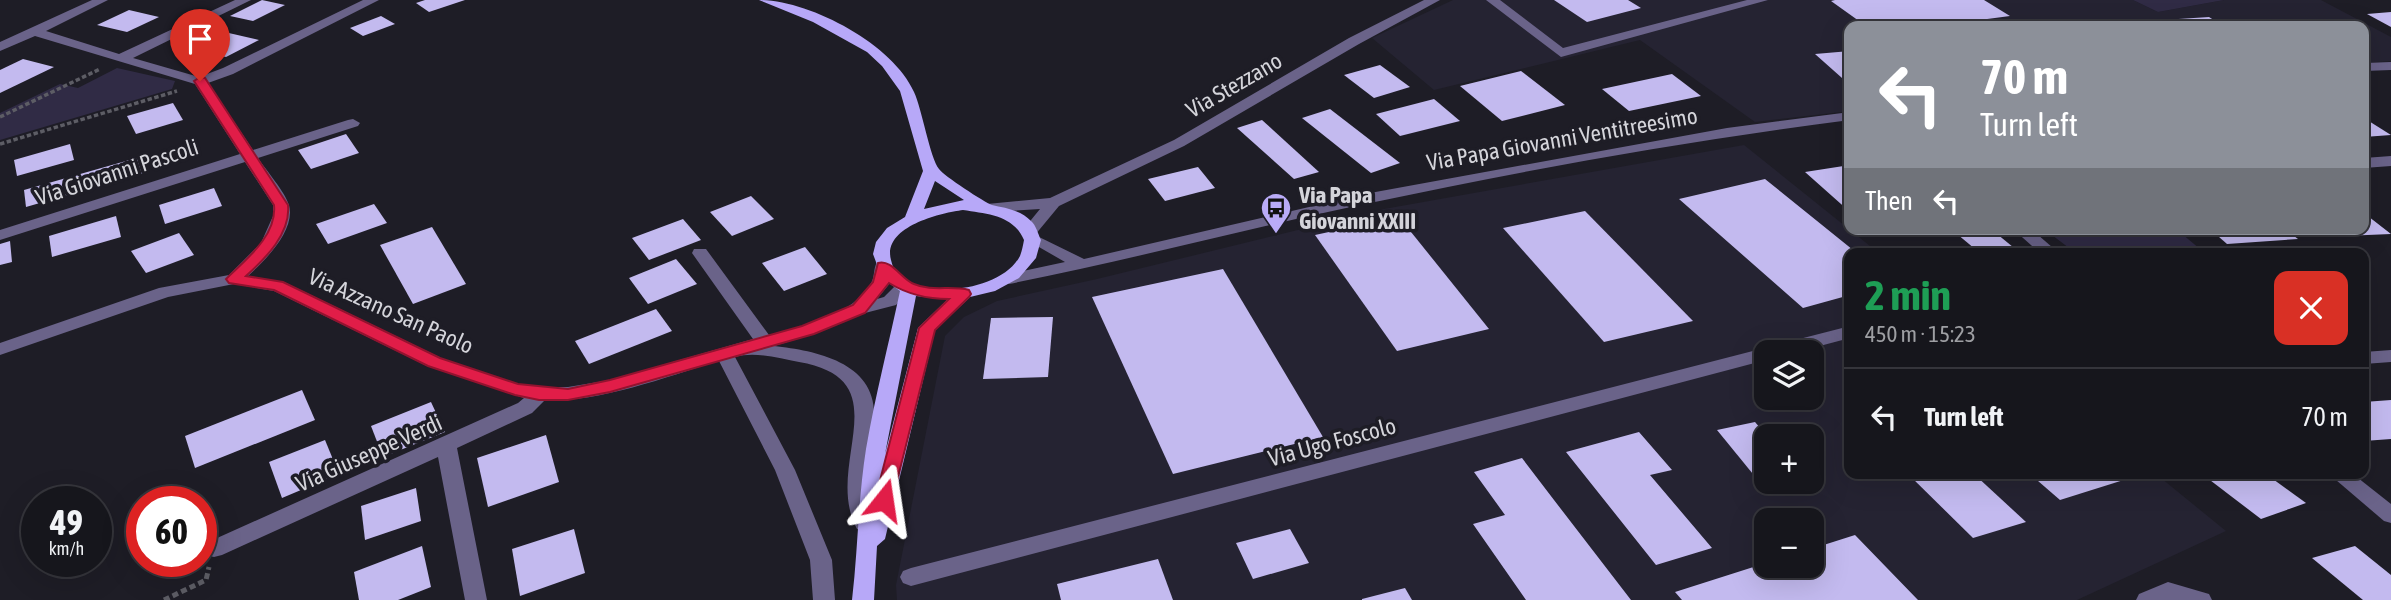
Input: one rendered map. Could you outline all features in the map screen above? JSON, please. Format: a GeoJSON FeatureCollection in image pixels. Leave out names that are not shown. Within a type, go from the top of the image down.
{"type":"FeatureCollection","features":[{"type":"Feature","properties":{"kind":"main road"},"geometry":{"type":"LineString","coordinates":[[765,0],[818,19],[872,49],[887,63],[906,91],[931,172],[913,217]]}},
{"type":"Feature","properties":{"kind":"main road"},"geometry":{"type":"LineString","coordinates":[[931,172],[987,206],[1016,217],[1032,235],[1032,253],[1024,267],[1009,279],[980,291],[935,294],[907,287],[893,278],[881,257],[887,240],[902,224],[913,217],[946,207],[987,206]]}},
{"type":"Feature","properties":{"kind":"main road"},"geometry":{"type":"LineString","coordinates":[[867,566],[866,533],[876,449],[907,287]]}},
{"type":"Feature","properties":{"kind":"main road"},"geometry":{"type":"LineString","coordinates":[[863,600],[867,566],[927,328],[964,294]]}},
{"type":"Feature","properties":{"kind":"street"},"geometry":{"type":"LineString","coordinates":[[0,47],[102,0]]}},
{"type":"Feature","properties":{"kind":"street"},"geometry":{"type":"LineString","coordinates":[[120,59],[246,0]]}},
{"type":"Feature","properties":{"kind":"street"},"geometry":{"type":"LineString","coordinates":[[34,31],[200,81],[228,71],[373,0]]}},
{"type":"Feature","properties":{"kind":"street","name":"Via Stezzano"},"geometry":{"type":"LineString","coordinates":[[987,206],[1053,203],[1179,143],[1354,41],[1434,0]]}},
{"type":"Feature","properties":{"kind":"street"},"geometry":{"type":"LineString","coordinates":[[1492,0],[1561,52],[1762,0]]}},
{"type":"Feature","properties":{"kind":"street"},"geometry":{"type":"LineString","coordinates":[[2369,67],[2391,66]]}},
{"type":"Feature","properties":{"kind":"street"},"geometry":{"type":"LineString","coordinates":[[200,81],[281,205],[283,220],[260,255],[234,279]]}},
{"type":"Feature","properties":{"kind":"street","name":"Via Papa Giovanni Ventitreesimo"},"geometry":{"type":"LineString","coordinates":[[1009,279],[1133,254],[1370,198],[1539,165],[1727,132],[1844,117]]}},
{"type":"Feature","properties":{"kind":"street","name":"Via Giovanni Pascoli"},"geometry":{"type":"LineString","coordinates":[[0,234],[352,123]]}},
{"type":"Feature","properties":{"kind":"street"},"geometry":{"type":"LineString","coordinates":[[2369,163],[2391,161]]}},
{"type":"Feature","properties":{"kind":"street","name":"Via Stezzano"},"geometry":{"type":"LineString","coordinates":[[1032,235],[1053,203]]}},
{"type":"Feature","properties":{"kind":"street"},"geometry":{"type":"LineString","coordinates":[[1032,235],[1079,263]]}},
{"type":"Feature","properties":{"kind":"street"},"geometry":{"type":"LineString","coordinates":[[2028,235],[2045,248]]}},
{"type":"Feature","properties":{"kind":"street"},"geometry":{"type":"LineString","coordinates":[[700,253],[765,343]]}},
{"type":"Feature","properties":{"kind":"street","name":"Via Azzano San Paolo"},"geometry":{"type":"LineString","coordinates":[[859,309],[881,283],[884,266]]}},
{"type":"Feature","properties":{"kind":"street","name":"Via Azzano San Paolo"},"geometry":{"type":"LineString","coordinates":[[0,349],[164,292],[234,279],[278,286],[434,362],[515,390],[539,394],[568,394],[610,386],[808,330],[859,309],[890,301],[907,287]]}},
{"type":"Feature","properties":{"kind":"street"},"geometry":{"type":"LineString","coordinates":[[1819,340],[1844,334]]}},
{"type":"Feature","properties":{"kind":"street"},"geometry":{"type":"LineString","coordinates":[[745,348],[819,359],[841,369],[857,383],[866,409],[856,478],[866,533]]}},
{"type":"Feature","properties":{"kind":"street"},"geometry":{"type":"LineString","coordinates":[[725,355],[785,470],[821,560],[824,600]]}},
{"type":"Feature","properties":{"kind":"street"},"geometry":{"type":"LineString","coordinates":[[2369,357],[2391,355]]}},
{"type":"Feature","properties":{"kind":"street","name":"Via Ugo Foscolo"},"geometry":{"type":"LineString","coordinates":[[911,578],[1754,357]]}},
{"type":"Feature","properties":{"kind":"street","name":"Via Giuseppe Verdi"},"geometry":{"type":"LineString","coordinates":[[217,548],[525,408],[539,394]]}},
{"type":"Feature","properties":{"kind":"street"},"geometry":{"type":"LineString","coordinates":[[446,445],[476,600]]}},
{"type":"Feature","properties":{"kind":"street"},"geometry":{"type":"LineString","coordinates":[[2347,479],[2382,501],[2391,515]]}},
{"type":"Feature","properties":{"kind":"street"},"geometry":{"type":"LineString","coordinates":[[2147,600],[2168,591],[2201,600]]}},
{"type":"Feature","properties":{"kind":"path"},"geometry":{"type":"LineString","coordinates":[[0,117],[120,59]]}},
{"type":"Feature","properties":{"kind":"path"},"geometry":{"type":"LineString","coordinates":[[0,145],[155,99],[200,81]]}},
{"type":"Feature","properties":{"kind":"path"},"geometry":{"type":"LineString","coordinates":[[164,600],[206,580],[207,577]]}},
{"type":"Feature","properties":{"kind":"shaded area"},"geometry":{"type":"Polygon","coordinates":[[[1453,0],[2133,0],[2158,12],[2224,0],[2321,0],[2361,21],[1844,21],[1844,112],[1755,122],[1640,40],[1434,90],[1372,38],[1453,0]]]}},
{"type":"Feature","properties":{"kind":"shaded area"},"geometry":{"type":"Polygon","coordinates":[[[2133,0],[2224,0],[2158,12],[2133,0]]]}},
{"type":"Feature","properties":{"kind":"shaded area"},"geometry":{"type":"Polygon","coordinates":[[[2369,25],[2391,37],[2391,61],[2369,63],[2369,25]]]}},
{"type":"Feature","properties":{"kind":"shaded area"},"geometry":{"type":"Polygon","coordinates":[[[117,68],[175,81],[172,89],[0,140],[0,113],[60,84],[78,88],[117,68]]]}},
{"type":"Feature","properties":{"kind":"shaded area"},"geometry":{"type":"Polygon","coordinates":[[[1744,145],[1844,225],[1844,235],[1856,235],[1873,248],[1844,248],[1844,479],[2162,479],[2226,531],[2077,600],[897,600],[896,585],[945,336],[964,317],[997,301],[1384,209],[1744,145]]]}},
{"type":"Feature","properties":{"kind":"shaded area"},"geometry":{"type":"Polygon","coordinates":[[[2052,235],[2183,235],[2199,248],[2069,248],[2052,235]]]}},
{"type":"Feature","properties":{"kind":"building"},"geometry":{"type":"Polygon","coordinates":[[[262,0],[285,5],[253,21],[230,16],[262,0]]]}},
{"type":"Feature","properties":{"kind":"building"},"geometry":{"type":"Polygon","coordinates":[[[425,0],[465,0],[429,12],[416,3],[425,0]]]}},
{"type":"Feature","properties":{"kind":"building"},"geometry":{"type":"Polygon","coordinates":[[[1554,0],[1628,0],[1641,8],[1587,22],[1554,0]]]}},
{"type":"Feature","properties":{"kind":"building"},"geometry":{"type":"Polygon","coordinates":[[[1984,0],[2010,16],[1972,21],[1859,21],[1831,1],[1984,0]]]}},
{"type":"Feature","properties":{"kind":"building"},"geometry":{"type":"Polygon","coordinates":[[[129,10],[159,17],[127,32],[97,25],[129,10]]]}},
{"type":"Feature","properties":{"kind":"building"},"geometry":{"type":"Polygon","coordinates":[[[2391,12],[2391,27],[2367,14],[2391,12]]]}},
{"type":"Feature","properties":{"kind":"building"},"geometry":{"type":"Polygon","coordinates":[[[381,16],[395,24],[363,36],[350,28],[381,16]]]}},
{"type":"Feature","properties":{"kind":"building"},"geometry":{"type":"Polygon","coordinates":[[[2209,17],[2215,21],[2148,21],[2209,17]]]}},
{"type":"Feature","properties":{"kind":"building"},"geometry":{"type":"Polygon","coordinates":[[[207,28],[259,40],[226,57],[173,44],[207,28]]]}},
{"type":"Feature","properties":{"kind":"building"},"geometry":{"type":"Polygon","coordinates":[[[1844,52],[1844,78],[1842,78],[1815,54],[1844,52]]]}},
{"type":"Feature","properties":{"kind":"building"},"geometry":{"type":"Polygon","coordinates":[[[23,59],[54,67],[0,93],[0,70],[23,59]]]}},
{"type":"Feature","properties":{"kind":"building"},"geometry":{"type":"Polygon","coordinates":[[[1380,65],[1410,87],[1374,98],[1344,75],[1380,65]]]}},
{"type":"Feature","properties":{"kind":"building"},"geometry":{"type":"Polygon","coordinates":[[[1521,71],[1565,105],[1502,121],[1460,86],[1521,71]]]}},
{"type":"Feature","properties":{"kind":"building"},"geometry":{"type":"Polygon","coordinates":[[[1672,74],[1701,96],[1629,111],[1602,89],[1672,74]]]}},
{"type":"Feature","properties":{"kind":"building"},"geometry":{"type":"Polygon","coordinates":[[[1434,99],[1460,121],[1400,136],[1376,114],[1434,99]]]}},
{"type":"Feature","properties":{"kind":"building"},"geometry":{"type":"Polygon","coordinates":[[[173,103],[183,120],[136,134],[127,116],[173,103]]]}},
{"type":"Feature","properties":{"kind":"building"},"geometry":{"type":"Polygon","coordinates":[[[1330,109],[1400,163],[1371,173],[1302,118],[1330,109]]]}},
{"type":"Feature","properties":{"kind":"building"},"geometry":{"type":"Polygon","coordinates":[[[1262,120],[1319,172],[1294,179],[1237,128],[1262,120]]]}},
{"type":"Feature","properties":{"kind":"building"},"geometry":{"type":"Polygon","coordinates":[[[2369,121],[2391,135],[2369,137],[2369,121]]]}},
{"type":"Feature","properties":{"kind":"building"},"geometry":{"type":"Polygon","coordinates":[[[346,134],[359,153],[311,169],[298,150],[346,134]]]}},
{"type":"Feature","properties":{"kind":"building"},"geometry":{"type":"Polygon","coordinates":[[[70,144],[74,160],[17,176],[14,160],[70,144]]]}},
{"type":"Feature","properties":{"kind":"building"},"geometry":{"type":"Polygon","coordinates":[[[140,157],[144,173],[26,207],[24,190],[140,157]]]}},
{"type":"Feature","properties":{"kind":"building"},"geometry":{"type":"Polygon","coordinates":[[[1844,166],[1844,207],[1805,172],[1844,166]]]}},
{"type":"Feature","properties":{"kind":"building"},"geometry":{"type":"Polygon","coordinates":[[[1198,167],[1215,188],[1165,201],[1148,179],[1198,167]]]}},
{"type":"Feature","properties":{"kind":"building"},"geometry":{"type":"Polygon","coordinates":[[[1765,179],[1851,248],[1844,248],[1844,297],[1803,308],[1679,199],[1765,179]]]}},
{"type":"Feature","properties":{"kind":"building"},"geometry":{"type":"Polygon","coordinates":[[[214,188],[222,206],[165,224],[159,205],[214,188]]]}},
{"type":"Feature","properties":{"kind":"building"},"geometry":{"type":"Polygon","coordinates":[[[751,196],[774,219],[732,236],[710,212],[751,196]]]}},
{"type":"Feature","properties":{"kind":"building"},"geometry":{"type":"Polygon","coordinates":[[[374,204],[387,223],[328,244],[316,224],[374,204]]]}},
{"type":"Feature","properties":{"kind":"building"},"geometry":{"type":"Polygon","coordinates":[[[1585,211],[1693,321],[1604,342],[1503,228],[1585,211]]]}},
{"type":"Feature","properties":{"kind":"building"},"geometry":{"type":"Polygon","coordinates":[[[116,216],[121,237],[52,257],[49,236],[116,216]]]}},
{"type":"Feature","properties":{"kind":"building"},"geometry":{"type":"Polygon","coordinates":[[[1399,217],[1489,329],[1397,351],[1315,235],[1399,217]]]}},
{"type":"Feature","properties":{"kind":"building"},"geometry":{"type":"Polygon","coordinates":[[[2369,217],[2391,234],[2369,235],[2369,217]]]}},
{"type":"Feature","properties":{"kind":"building"},"geometry":{"type":"Polygon","coordinates":[[[683,219],[701,240],[649,260],[632,238],[683,219]]]}},
{"type":"Feature","properties":{"kind":"building"},"geometry":{"type":"Polygon","coordinates":[[[432,227],[466,284],[413,304],[380,245],[432,227]]]}},
{"type":"Feature","properties":{"kind":"building"},"geometry":{"type":"Polygon","coordinates":[[[179,233],[194,255],[146,273],[131,251],[179,233]]]}},
{"type":"Feature","properties":{"kind":"building"},"geometry":{"type":"Polygon","coordinates":[[[1958,235],[1998,235],[2014,248],[1974,248],[1958,235]]]}},
{"type":"Feature","properties":{"kind":"building"},"geometry":{"type":"Polygon","coordinates":[[[2217,235],[2293,235],[2298,239],[2227,244],[2217,235]]]}},
{"type":"Feature","properties":{"kind":"building"},"geometry":{"type":"Polygon","coordinates":[[[10,241],[12,262],[0,265],[0,244],[10,241]]]}},
{"type":"Feature","properties":{"kind":"building"},"geometry":{"type":"Polygon","coordinates":[[[805,247],[827,274],[784,291],[762,263],[805,247]]]}},
{"type":"Feature","properties":{"kind":"building"},"geometry":{"type":"Polygon","coordinates":[[[676,259],[697,284],[648,304],[629,278],[676,259]]]}},
{"type":"Feature","properties":{"kind":"building"},"geometry":{"type":"Polygon","coordinates":[[[1223,269],[1323,437],[1173,474],[1092,297],[1223,269]]]}},
{"type":"Feature","properties":{"kind":"building"},"geometry":{"type":"Polygon","coordinates":[[[656,309],[672,331],[589,364],[575,341],[656,309]]]}},
{"type":"Feature","properties":{"kind":"building"},"geometry":{"type":"Polygon","coordinates":[[[1053,317],[1048,377],[983,379],[991,318],[1053,317]]]}},
{"type":"Feature","properties":{"kind":"building"},"geometry":{"type":"Polygon","coordinates":[[[302,390],[315,420],[195,468],[185,436],[302,390]]]}},
{"type":"Feature","properties":{"kind":"building"},"geometry":{"type":"Polygon","coordinates":[[[2391,400],[2391,439],[2369,441],[2369,402],[2391,400]]]}},
{"type":"Feature","properties":{"kind":"building"},"geometry":{"type":"Polygon","coordinates":[[[431,402],[445,432],[383,457],[371,426],[431,402]]]}},
{"type":"Feature","properties":{"kind":"building"},"geometry":{"type":"Polygon","coordinates":[[[1755,422],[1757,424],[1754,424],[1754,475],[1717,430],[1755,422]]]}},
{"type":"Feature","properties":{"kind":"building"},"geometry":{"type":"Polygon","coordinates":[[[1639,432],[1672,470],[1650,475],[1712,548],[1656,565],[1566,452],[1639,432]]]}},
{"type":"Feature","properties":{"kind":"building"},"geometry":{"type":"Polygon","coordinates":[[[546,435],[559,482],[488,507],[477,458],[546,435]]]}},
{"type":"Feature","properties":{"kind":"building"},"geometry":{"type":"Polygon","coordinates":[[[325,440],[339,474],[282,498],[269,462],[325,440]]]}},
{"type":"Feature","properties":{"kind":"building"},"geometry":{"type":"Polygon","coordinates":[[[1522,458],[1631,600],[1526,600],[1473,524],[1505,515],[1474,472],[1522,458]]]}},
{"type":"Feature","properties":{"kind":"building"},"geometry":{"type":"Polygon","coordinates":[[[1913,479],[1979,479],[2026,522],[1973,538],[1913,479]]]}},
{"type":"Feature","properties":{"kind":"building"},"geometry":{"type":"Polygon","coordinates":[[[2036,479],[2127,479],[2060,500],[2036,479]]]}},
{"type":"Feature","properties":{"kind":"building"},"geometry":{"type":"Polygon","coordinates":[[[2209,479],[2273,479],[2306,503],[2261,519],[2209,479]]]}},
{"type":"Feature","properties":{"kind":"building"},"geometry":{"type":"Polygon","coordinates":[[[416,488],[421,521],[365,540],[361,506],[416,488]]]}},
{"type":"Feature","properties":{"kind":"building"},"geometry":{"type":"Polygon","coordinates":[[[574,529],[585,573],[520,596],[512,549],[574,529]]]}},
{"type":"Feature","properties":{"kind":"building"},"geometry":{"type":"Polygon","coordinates":[[[1290,529],[1309,563],[1253,579],[1236,543],[1290,529]]]}},
{"type":"Feature","properties":{"kind":"building"},"geometry":{"type":"Polygon","coordinates":[[[1855,535],[1918,600],[1682,600],[1675,592],[1754,567],[1754,578],[1824,578],[1824,545],[1855,535]]]}},
{"type":"Feature","properties":{"kind":"building"},"geometry":{"type":"Polygon","coordinates":[[[422,546],[431,587],[398,600],[359,600],[354,572],[422,546]]]}},
{"type":"Feature","properties":{"kind":"building"},"geometry":{"type":"Polygon","coordinates":[[[2355,546],[2391,575],[2391,600],[2363,600],[2312,558],[2355,546]]]}},
{"type":"Feature","properties":{"kind":"building"},"geometry":{"type":"Polygon","coordinates":[[[1158,559],[1173,600],[1061,600],[1057,584],[1158,559]]]}},
{"type":"Feature","properties":{"kind":"building"},"geometry":{"type":"Polygon","coordinates":[[[1405,588],[1412,600],[1362,600],[1362,599],[1405,588]]]}},
{"type":"Feature","properties":{"kind":"place","name":"Via Papa Giovanni XXIII"},"geometry":{"type":"Point","coordinates":[1276,235]}},
{"type":"Feature","properties":{"kind":"route"},"geometry":{"type":"LineString","coordinates":[[200,81],[281,205],[283,220],[260,255],[234,279],[278,286],[434,362],[515,390],[539,394],[568,394],[610,386],[808,330],[859,309],[881,283],[884,266],[887,273],[909,288],[935,294],[964,294],[927,328],[884,500]]}}]}
